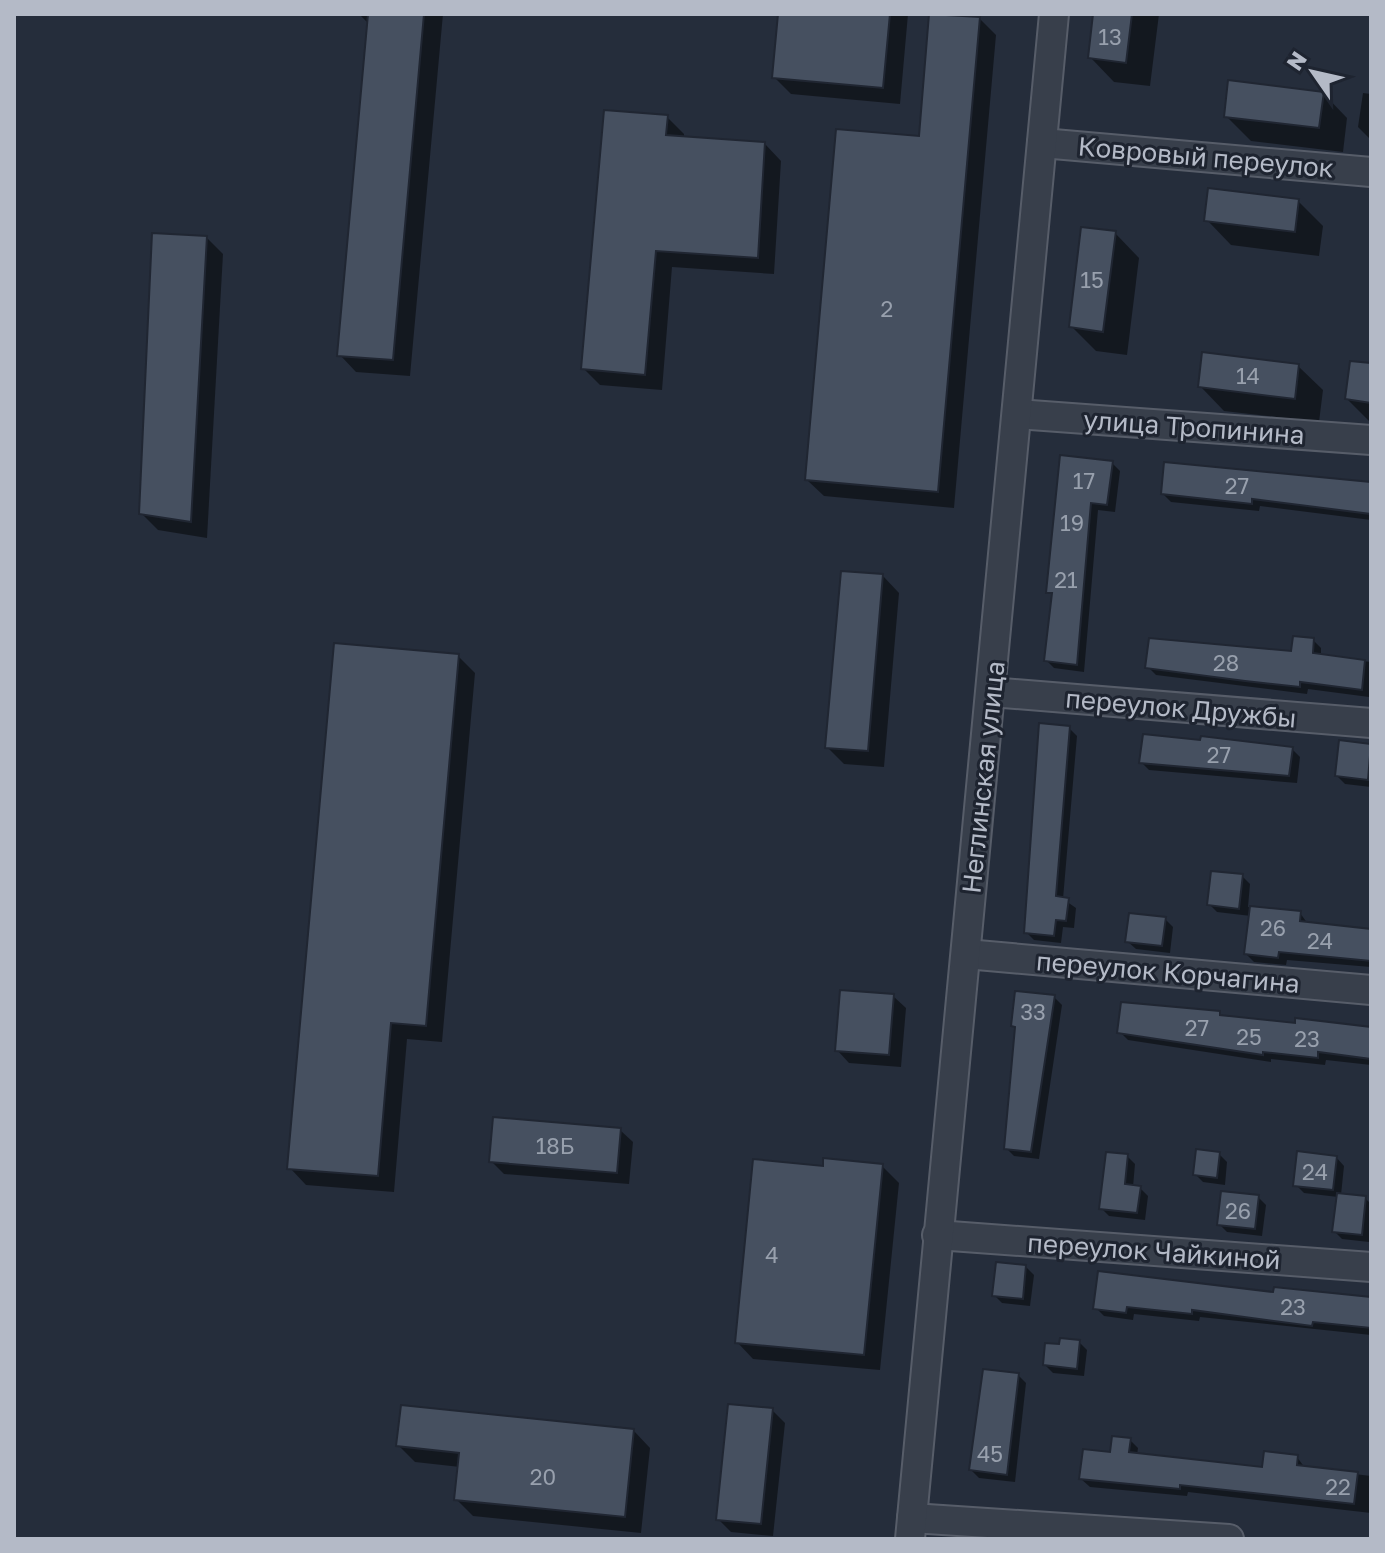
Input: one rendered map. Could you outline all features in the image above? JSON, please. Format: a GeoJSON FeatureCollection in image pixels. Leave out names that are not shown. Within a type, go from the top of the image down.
{"type":"FeatureCollection","features":[{"type":"Feature","properties":{"kind":"street","name":"Неглинская улица"},"geometry":{"type":"LineString","coordinates":[[911,1528],[1054,14]]}},
{"type":"Feature","properties":{"kind":"street","name":"Ковровый переулок"},"geometry":{"type":"LineString","coordinates":[[1042,143],[1371,172]]}},
{"type":"Feature","properties":{"kind":"street","name":"улица Тропинина"},"geometry":{"type":"LineString","coordinates":[[1017,414],[1371,440]]}},
{"type":"Feature","properties":{"kind":"street","name":"переулок Дружбы"},"geometry":{"type":"LineString","coordinates":[[991,692],[1371,723]]}},
{"type":"Feature","properties":{"kind":"street","name":"переулок Корчагина"},"geometry":{"type":"LineString","coordinates":[[966,954],[1371,990]]}},
{"type":"Feature","properties":{"kind":"street","name":"переулок Чайкиной"},"geometry":{"type":"LineString","coordinates":[[937,1235],[1371,1267]]}},
{"type":"Feature","properties":{"kind":"street"},"geometry":{"type":"LineString","coordinates":[[911,1528],[1229,1539]]}},
{"type":"Feature","properties":{"kind":"building"},"geometry":{"type":"Polygon","coordinates":[[[368,14],[424,14],[393,360],[337,356],[368,14]]]}},
{"type":"Feature","properties":{"kind":"building"},"geometry":{"type":"Polygon","coordinates":[[[778,14],[890,14],[883,88],[772,78],[778,14]]]}},
{"type":"Feature","properties":{"kind":"building"},"geometry":{"type":"Polygon","coordinates":[[[929,14],[980,17],[938,492],[805,480],[836,129],[919,136],[929,14]]]}},
{"type":"Feature","properties":{"kind":"building"},"geometry":{"type":"Polygon","coordinates":[[[1093,14],[1132,14],[1126,63],[1088,58],[1093,14]]]}},
{"type":"Feature","properties":{"kind":"building"},"geometry":{"type":"Polygon","coordinates":[[[1228,80],[1324,92],[1319,128],[1224,117],[1228,80]]]}},
{"type":"Feature","properties":{"kind":"building"},"geometry":{"type":"Polygon","coordinates":[[[604,110],[668,115],[666,135],[765,142],[758,258],[656,251],[645,375],[581,369],[604,110]]]}},
{"type":"Feature","properties":{"kind":"building"},"geometry":{"type":"Polygon","coordinates":[[[1208,188],[1299,199],[1295,232],[1204,221],[1208,188]]]}},
{"type":"Feature","properties":{"kind":"building"},"geometry":{"type":"Polygon","coordinates":[[[1081,227],[1116,231],[1103,332],[1069,327],[1081,227]]]}},
{"type":"Feature","properties":{"kind":"building"},"geometry":{"type":"Polygon","coordinates":[[[152,233],[207,236],[191,522],[139,514],[152,233]]]}},
{"type":"Feature","properties":{"kind":"building"},"geometry":{"type":"Polygon","coordinates":[[[1202,352],[1299,364],[1295,399],[1198,387],[1202,352]]]}},
{"type":"Feature","properties":{"kind":"building"},"geometry":{"type":"Polygon","coordinates":[[[1350,361],[1371,363],[1371,403],[1345,399],[1350,361]]]}},
{"type":"Feature","properties":{"kind":"building"},"geometry":{"type":"Polygon","coordinates":[[[1060,455],[1113,461],[1107,505],[1091,503],[1077,665],[1044,661],[1052,593],[1046,593],[1060,455]]]}},
{"type":"Feature","properties":{"kind":"building"},"geometry":{"type":"Polygon","coordinates":[[[1164,462],[1371,482],[1371,514],[1252,499],[1252,504],[1161,494],[1164,462]]]}},
{"type":"Feature","properties":{"kind":"building"},"geometry":{"type":"Polygon","coordinates":[[[841,571],[883,574],[868,751],[825,748],[841,571]]]}},
{"type":"Feature","properties":{"kind":"building"},"geometry":{"type":"Polygon","coordinates":[[[1293,636],[1314,638],[1313,653],[1365,660],[1362,690],[1300,682],[1300,687],[1145,668],[1149,638],[1291,651],[1293,636]]]}},
{"type":"Feature","properties":{"kind":"building"},"geometry":{"type":"Polygon","coordinates":[[[334,643],[459,654],[426,1026],[391,1023],[378,1176],[287,1169],[334,643]]]}},
{"type":"Feature","properties":{"kind":"building"},"geometry":{"type":"Polygon","coordinates":[[[1039,723],[1070,726],[1056,896],[1069,898],[1066,921],[1056,920],[1054,936],[1024,933],[1039,723]]]}},
{"type":"Feature","properties":{"kind":"building"},"geometry":{"type":"Polygon","coordinates":[[[1143,734],[1200,740],[1201,736],[1293,747],[1289,776],[1139,763],[1143,734]]]}},
{"type":"Feature","properties":{"kind":"building"},"geometry":{"type":"Polygon","coordinates":[[[1339,740],[1371,744],[1368,780],[1335,776],[1339,740]]]}},
{"type":"Feature","properties":{"kind":"building"},"geometry":{"type":"Polygon","coordinates":[[[1211,871],[1243,874],[1239,909],[1207,905],[1211,871]]]}},
{"type":"Feature","properties":{"kind":"building"},"geometry":{"type":"Polygon","coordinates":[[[1250,906],[1301,911],[1300,921],[1371,929],[1371,961],[1279,952],[1278,958],[1244,954],[1250,906]]]}},
{"type":"Feature","properties":{"kind":"building"},"geometry":{"type":"Polygon","coordinates":[[[1129,913],[1166,917],[1162,946],[1125,942],[1129,913]]]}},
{"type":"Feature","properties":{"kind":"building"},"geometry":{"type":"Polygon","coordinates":[[[840,990],[894,994],[889,1055],[835,1051],[840,990]]]}},
{"type":"Feature","properties":{"kind":"building"},"geometry":{"type":"Polygon","coordinates":[[[1015,991],[1055,995],[1031,1152],[1004,1149],[1015,1027],[1011,1026],[1015,991]]]}},
{"type":"Feature","properties":{"kind":"building"},"geometry":{"type":"Polygon","coordinates":[[[1121,1002],[1220,1011],[1220,1015],[1295,1023],[1295,1018],[1371,1027],[1371,1059],[1318,1052],[1318,1058],[1263,1052],[1263,1055],[1117,1033],[1121,1002]]]}},
{"type":"Feature","properties":{"kind":"building"},"geometry":{"type":"Polygon","coordinates":[[[493,1117],[621,1128],[617,1173],[489,1162],[493,1117]]]}},
{"type":"Feature","properties":{"kind":"building"},"geometry":{"type":"Polygon","coordinates":[[[1196,1149],[1220,1152],[1217,1178],[1193,1175],[1196,1149]]]}},
{"type":"Feature","properties":{"kind":"building"},"geometry":{"type":"Polygon","coordinates":[[[1297,1151],[1337,1156],[1333,1190],[1293,1186],[1297,1151]]]}},
{"type":"Feature","properties":{"kind":"building"},"geometry":{"type":"Polygon","coordinates":[[[1106,1152],[1128,1154],[1125,1184],[1141,1186],[1137,1213],[1099,1209],[1106,1152]]]}},
{"type":"Feature","properties":{"kind":"building"},"geometry":{"type":"Polygon","coordinates":[[[823,1158],[883,1164],[864,1355],[735,1343],[753,1159],[823,1166],[823,1158]]]}},
{"type":"Feature","properties":{"kind":"building"},"geometry":{"type":"Polygon","coordinates":[[[1221,1191],[1259,1195],[1255,1229],[1217,1225],[1221,1191]]]}},
{"type":"Feature","properties":{"kind":"building"},"geometry":{"type":"Polygon","coordinates":[[[1337,1193],[1366,1196],[1362,1235],[1332,1232],[1337,1193]]]}},
{"type":"Feature","properties":{"kind":"building"},"geometry":{"type":"Polygon","coordinates":[[[996,1262],[1026,1265],[1023,1299],[992,1296],[996,1262]]]}},
{"type":"Feature","properties":{"kind":"building"},"geometry":{"type":"Polygon","coordinates":[[[1098,1271],[1273,1292],[1274,1287],[1371,1297],[1371,1328],[1313,1322],[1312,1326],[1192,1310],[1192,1314],[1127,1307],[1126,1313],[1093,1309],[1098,1271]]]}},
{"type":"Feature","properties":{"kind":"building"},"geometry":{"type":"Polygon","coordinates":[[[1060,1338],[1080,1340],[1077,1369],[1043,1365],[1045,1343],[1059,1344],[1060,1338]]]}},
{"type":"Feature","properties":{"kind":"building"},"geometry":{"type":"Polygon","coordinates":[[[983,1369],[1019,1373],[1007,1475],[969,1470],[983,1369]]]}},
{"type":"Feature","properties":{"kind":"building"},"geometry":{"type":"Polygon","coordinates":[[[728,1404],[773,1408],[761,1524],[716,1520],[728,1404]]]}},
{"type":"Feature","properties":{"kind":"building"},"geometry":{"type":"Polygon","coordinates":[[[401,1405],[634,1429],[625,1517],[454,1500],[459,1453],[396,1446],[401,1405]]]}},
{"type":"Feature","properties":{"kind":"building"},"geometry":{"type":"Polygon","coordinates":[[[1112,1436],[1131,1438],[1129,1452],[1262,1467],[1264,1451],[1298,1455],[1297,1465],[1358,1472],[1354,1504],[1180,1485],[1180,1489],[1079,1479],[1083,1449],[1110,1452],[1112,1436]]]}}]}
